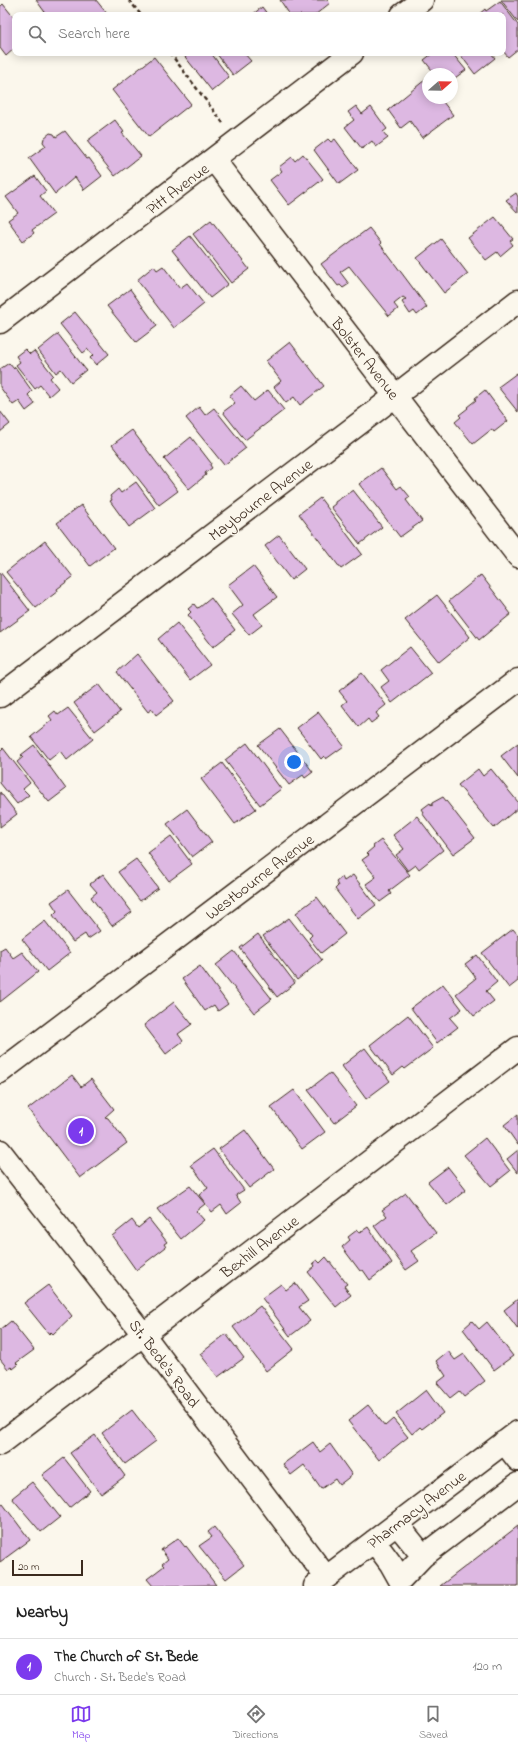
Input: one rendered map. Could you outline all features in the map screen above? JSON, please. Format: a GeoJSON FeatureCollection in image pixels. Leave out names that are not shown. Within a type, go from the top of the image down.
{"type":"FeatureCollection","features":[{"type":"Feature","properties":{"kind":"street"},"geometry":{"type":"LineString","coordinates":[[406,12],[422,0]]}},
{"type":"Feature","properties":{"kind":"street","name":"Pitt Avenue"},"geometry":{"type":"LineString","coordinates":[[0,322],[214,160],[348,56]]}},
{"type":"Feature","properties":{"kind":"street","name":"Bolster Avenue"},"geometry":{"type":"LineString","coordinates":[[214,160],[518,556]]}},
{"type":"Feature","properties":{"kind":"street","name":"Maybourne Avenue"},"geometry":{"type":"LineString","coordinates":[[0,696],[518,301]]}},
{"type":"Feature","properties":{"kind":"street","name":"Westbourne Avenue"},"geometry":{"type":"LineString","coordinates":[[0,1072],[518,680]]}},
{"type":"Feature","properties":{"kind":"street","name":"Bexhill Avenue"},"geometry":{"type":"LineString","coordinates":[[0,1444],[518,1048]]}},
{"type":"Feature","properties":{"kind":"street","name":"St. Bede's Road"},"geometry":{"type":"LineString","coordinates":[[0,1151],[143,1334],[320,1582]]}},
{"type":"Feature","properties":{"kind":"street"},"geometry":{"type":"LineString","coordinates":[[511,1437],[518,1460]]}},
{"type":"Feature","properties":{"kind":"street","name":"Pharmacy Avenue"},"geometry":{"type":"LineString","coordinates":[[320,1582],[511,1437]]}},
{"type":"Feature","properties":{"kind":"street"},"geometry":{"type":"LineString","coordinates":[[374,1541],[391,1564],[399,1583],[422,1556],[518,1484]]}},
{"type":"Feature","properties":{"kind":"street"},"geometry":{"type":"LineString","coordinates":[[397,1524],[422,1556]]}},
{"type":"Feature","properties":{"kind":"path"},"geometry":{"type":"LineString","coordinates":[[129,0],[139,12]]}},
{"type":"Feature","properties":{"kind":"path"},"geometry":{"type":"LineString","coordinates":[[172,56],[237,141]]}},
{"type":"Feature","properties":{"kind":"building"},"geometry":{"type":"Polygon","coordinates":[[[36,0],[96,0],[106,12],[45,12],[36,0]]]}},
{"type":"Feature","properties":{"kind":"building"},"geometry":{"type":"Polygon","coordinates":[[[280,0],[327,0],[330,3],[319,12],[288,12],[280,0]]]}},
{"type":"Feature","properties":{"kind":"building"},"geometry":{"type":"Polygon","coordinates":[[[501,0],[518,0],[518,22],[501,0]]]}},
{"type":"Feature","properties":{"kind":"building"},"geometry":{"type":"Polygon","coordinates":[[[500,1],[518,25],[518,49],[508,57],[506,55],[506,12],[482,12],[485,9],[486,11],[500,1]]]}},
{"type":"Feature","properties":{"kind":"building"},"geometry":{"type":"Polygon","coordinates":[[[3,4],[12,15],[12,51],[6,56],[0,48],[0,7],[3,4]]]}},
{"type":"Feature","properties":{"kind":"building"},"geometry":{"type":"Polygon","coordinates":[[[262,7],[266,12],[256,12],[262,7]]]}},
{"type":"Feature","properties":{"kind":"building"},"geometry":{"type":"Polygon","coordinates":[[[184,56],[213,56],[229,77],[212,91],[184,56]]]}},
{"type":"Feature","properties":{"kind":"building"},"geometry":{"type":"Polygon","coordinates":[[[218,56],[247,56],[251,61],[233,75],[218,56]]]}},
{"type":"Feature","properties":{"kind":"building"},"geometry":{"type":"Polygon","coordinates":[[[429,56],[454,56],[466,70],[458,76],[458,68],[430,68],[424,60],[429,56]]]}},
{"type":"Feature","properties":{"kind":"building"},"geometry":{"type":"Polygon","coordinates":[[[461,56],[493,56],[495,58],[475,74],[461,56]]]}},
{"type":"Feature","properties":{"kind":"building"},"geometry":{"type":"Polygon","coordinates":[[[154,57],[191,104],[149,137],[112,90],[154,57]]]}},
{"type":"Feature","properties":{"kind":"building"},"geometry":{"type":"Polygon","coordinates":[[[422,82],[422,104],[445,104],[453,115],[422,138],[410,121],[401,128],[388,110],[422,82]]]}},
{"type":"Feature","properties":{"kind":"building"},"geometry":{"type":"Polygon","coordinates":[[[356,106],[362,114],[371,107],[387,129],[383,132],[388,138],[376,147],[372,141],[362,149],[345,127],[354,120],[348,112],[356,106]]]}},
{"type":"Feature","properties":{"kind":"building"},"geometry":{"type":"Polygon","coordinates":[[[115,120],[124,132],[122,133],[141,156],[115,176],[87,141],[115,120]]]}},
{"type":"Feature","properties":{"kind":"building"},"geometry":{"type":"Polygon","coordinates":[[[65,131],[87,159],[89,158],[102,176],[84,190],[75,177],[55,194],[29,158],[46,146],[43,142],[44,138],[50,133],[54,134],[56,137],[65,131]]]}},
{"type":"Feature","properties":{"kind":"building"},"geometry":{"type":"Polygon","coordinates":[[[328,139],[331,142],[335,139],[358,170],[339,184],[314,150],[328,139]]]}},
{"type":"Feature","properties":{"kind":"building"},"geometry":{"type":"Polygon","coordinates":[[[303,154],[323,179],[289,205],[270,180],[282,171],[279,167],[292,157],[295,161],[303,154]]]}},
{"type":"Feature","properties":{"kind":"building"},"geometry":{"type":"Polygon","coordinates":[[[35,176],[46,191],[40,196],[54,214],[32,230],[34,233],[23,241],[8,220],[18,213],[6,197],[35,176]]]}},
{"type":"Feature","properties":{"kind":"building"},"geometry":{"type":"Polygon","coordinates":[[[516,193],[518,197],[518,213],[506,200],[516,193]]]}},
{"type":"Feature","properties":{"kind":"building"},"geometry":{"type":"Polygon","coordinates":[[[495,217],[513,239],[510,241],[513,245],[500,256],[497,252],[486,260],[468,238],[495,217]]]}},
{"type":"Feature","properties":{"kind":"building"},"geometry":{"type":"Polygon","coordinates":[[[211,220],[249,269],[231,283],[193,234],[211,220]]]}},
{"type":"Feature","properties":{"kind":"building"},"geometry":{"type":"Polygon","coordinates":[[[369,228],[427,307],[417,315],[414,311],[410,314],[402,302],[406,299],[403,297],[394,304],[398,309],[389,316],[349,266],[340,272],[349,284],[343,288],[340,285],[338,286],[321,264],[369,228]]]}},
{"type":"Feature","properties":{"kind":"building"},"geometry":{"type":"Polygon","coordinates":[[[190,236],[228,284],[210,298],[172,250],[190,236]]]}},
{"type":"Feature","properties":{"kind":"building"},"geometry":{"type":"Polygon","coordinates":[[[441,239],[468,274],[444,293],[417,258],[441,239]]]}},
{"type":"Feature","properties":{"kind":"building"},"geometry":{"type":"Polygon","coordinates":[[[154,266],[157,270],[163,266],[180,288],[187,283],[204,304],[174,328],[137,280],[154,266]]]}},
{"type":"Feature","properties":{"kind":"building"},"geometry":{"type":"Polygon","coordinates":[[[130,289],[157,326],[136,342],[107,306],[130,289]]]}},
{"type":"Feature","properties":{"kind":"building"},"geometry":{"type":"Polygon","coordinates":[[[75,312],[109,354],[96,365],[90,358],[93,355],[88,349],[83,353],[60,324],[75,312]]]}},
{"type":"Feature","properties":{"kind":"building"},"geometry":{"type":"Polygon","coordinates":[[[58,334],[86,370],[71,382],[61,369],[56,373],[38,350],[58,334]]]}},
{"type":"Feature","properties":{"kind":"building"},"geometry":{"type":"Polygon","coordinates":[[[290,342],[324,386],[300,405],[294,397],[286,403],[274,387],[281,381],[266,361],[290,342]]]}},
{"type":"Feature","properties":{"kind":"building"},"geometry":{"type":"Polygon","coordinates":[[[25,349],[30,354],[34,351],[53,375],[50,378],[58,388],[49,396],[40,385],[35,389],[16,365],[20,362],[16,356],[25,349]]]}},
{"type":"Feature","properties":{"kind":"building"},"geometry":{"type":"Polygon","coordinates":[[[9,363],[14,369],[15,367],[32,391],[28,395],[35,404],[26,411],[19,401],[13,405],[0,387],[0,369],[9,363]]]}},
{"type":"Feature","properties":{"kind":"building"},"geometry":{"type":"Polygon","coordinates":[[[517,373],[518,374],[518,412],[498,387],[517,373]]]}},
{"type":"Feature","properties":{"kind":"building"},"geometry":{"type":"Polygon","coordinates":[[[241,386],[254,401],[268,390],[284,410],[245,440],[223,412],[235,403],[229,396],[241,386]]]}},
{"type":"Feature","properties":{"kind":"building"},"geometry":{"type":"Polygon","coordinates":[[[485,390],[508,421],[494,432],[492,429],[473,444],[455,422],[461,417],[459,415],[485,390]]]}},
{"type":"Feature","properties":{"kind":"building"},"geometry":{"type":"Polygon","coordinates":[[[199,407],[205,415],[214,408],[246,448],[224,465],[186,418],[199,407]]]}},
{"type":"Feature","properties":{"kind":"building"},"geometry":{"type":"Polygon","coordinates":[[[0,411],[10,424],[0,432],[0,411]]]}},
{"type":"Feature","properties":{"kind":"building"},"geometry":{"type":"Polygon","coordinates":[[[132,430],[178,491],[159,505],[112,445],[132,430]]]}},
{"type":"Feature","properties":{"kind":"building"},"geometry":{"type":"Polygon","coordinates":[[[191,437],[211,463],[210,465],[212,468],[189,489],[164,459],[191,437]]]}},
{"type":"Feature","properties":{"kind":"building"},"geometry":{"type":"Polygon","coordinates":[[[381,468],[397,489],[401,486],[410,497],[406,500],[422,521],[400,537],[359,484],[381,468]]]}},
{"type":"Feature","properties":{"kind":"building"},"geometry":{"type":"Polygon","coordinates":[[[136,482],[155,508],[129,527],[110,501],[112,500],[110,496],[118,489],[121,493],[136,482]]]}},
{"type":"Feature","properties":{"kind":"building"},"geometry":{"type":"Polygon","coordinates":[[[353,490],[382,527],[360,544],[331,507],[335,504],[335,502],[353,490]]]}},
{"type":"Feature","properties":{"kind":"building"},"geometry":{"type":"Polygon","coordinates":[[[320,498],[362,554],[341,569],[299,514],[320,498]]]}},
{"type":"Feature","properties":{"kind":"building"},"geometry":{"type":"Polygon","coordinates":[[[81,505],[114,548],[90,566],[57,523],[81,505]]]}},
{"type":"Feature","properties":{"kind":"building"},"geometry":{"type":"Polygon","coordinates":[[[279,535],[305,569],[291,580],[265,546],[279,535]]]}},
{"type":"Feature","properties":{"kind":"building"},"geometry":{"type":"Polygon","coordinates":[[[45,541],[73,577],[36,608],[6,572],[45,541]]]}},
{"type":"Feature","properties":{"kind":"building"},"geometry":{"type":"Polygon","coordinates":[[[253,566],[277,597],[254,614],[262,625],[249,635],[232,614],[243,605],[228,585],[253,566]]]}},
{"type":"Feature","properties":{"kind":"building"},"geometry":{"type":"Polygon","coordinates":[[[0,572],[30,611],[0,633],[0,572]]]}},
{"type":"Feature","properties":{"kind":"building"},"geometry":{"type":"Polygon","coordinates":[[[481,575],[511,614],[479,640],[449,601],[481,575]]]}},
{"type":"Feature","properties":{"kind":"building"},"geometry":{"type":"Polygon","coordinates":[[[437,595],[470,637],[439,662],[405,620],[437,595]]]}},
{"type":"Feature","properties":{"kind":"building"},"geometry":{"type":"Polygon","coordinates":[[[211,598],[235,630],[213,647],[188,615],[191,612],[188,609],[194,604],[197,608],[200,607],[211,598]]]}},
{"type":"Feature","properties":{"kind":"building"},"geometry":{"type":"Polygon","coordinates":[[[177,623],[210,665],[190,680],[158,639],[177,623]]]}},
{"type":"Feature","properties":{"kind":"building"},"geometry":{"type":"Polygon","coordinates":[[[410,647],[431,673],[392,703],[381,687],[389,681],[381,670],[410,647]]]}},
{"type":"Feature","properties":{"kind":"building"},"geometry":{"type":"Polygon","coordinates":[[[137,654],[174,701],[156,715],[152,709],[148,712],[117,672],[137,654]]]}},
{"type":"Feature","properties":{"kind":"building"},"geometry":{"type":"Polygon","coordinates":[[[362,673],[386,705],[376,713],[379,717],[371,723],[368,719],[359,727],[342,705],[347,701],[339,691],[362,673]]]}},
{"type":"Feature","properties":{"kind":"building"},"geometry":{"type":"Polygon","coordinates":[[[99,684],[120,712],[95,731],[74,703],[99,684]]]}},
{"type":"Feature","properties":{"kind":"building"},"geometry":{"type":"Polygon","coordinates":[[[68,708],[93,739],[67,760],[60,751],[49,760],[31,737],[52,720],[49,716],[55,711],[58,715],[68,708]]]}},
{"type":"Feature","properties":{"kind":"building"},"geometry":{"type":"Polygon","coordinates":[[[318,712],[344,746],[326,759],[324,756],[321,759],[297,728],[318,712]]]}},
{"type":"Feature","properties":{"kind":"building"},"geometry":{"type":"Polygon","coordinates":[[[280,729],[313,772],[305,778],[303,775],[289,785],[258,745],[280,729]]]}},
{"type":"Feature","properties":{"kind":"building"},"geometry":{"type":"Polygon","coordinates":[[[247,743],[281,789],[260,805],[225,760],[247,743]]]}},
{"type":"Feature","properties":{"kind":"building"},"geometry":{"type":"Polygon","coordinates":[[[518,743],[518,778],[501,756],[518,743]]]}},
{"type":"Feature","properties":{"kind":"building"},"geometry":{"type":"Polygon","coordinates":[[[34,745],[66,789],[49,802],[17,762],[23,757],[21,755],[34,745]]]}},
{"type":"Feature","properties":{"kind":"building"},"geometry":{"type":"Polygon","coordinates":[[[3,748],[30,783],[23,789],[29,795],[17,804],[0,783],[0,751],[3,748]]]}},
{"type":"Feature","properties":{"kind":"building"},"geometry":{"type":"Polygon","coordinates":[[[222,763],[256,809],[235,824],[201,779],[222,763]]]}},
{"type":"Feature","properties":{"kind":"building"},"geometry":{"type":"Polygon","coordinates":[[[478,769],[483,776],[491,769],[518,802],[518,808],[494,828],[458,785],[478,769]]]}},
{"type":"Feature","properties":{"kind":"building"},"geometry":{"type":"Polygon","coordinates":[[[0,792],[17,814],[0,827],[0,792]]]}},
{"type":"Feature","properties":{"kind":"building"},"geometry":{"type":"Polygon","coordinates":[[[443,797],[475,838],[453,854],[422,813],[424,812],[422,809],[430,803],[432,806],[432,803],[443,797]]]}},
{"type":"Feature","properties":{"kind":"building"},"geometry":{"type":"Polygon","coordinates":[[[187,809],[212,842],[192,857],[167,824],[187,809]]]}},
{"type":"Feature","properties":{"kind":"building"},"geometry":{"type":"Polygon","coordinates":[[[417,816],[443,850],[419,869],[416,865],[408,871],[396,855],[404,849],[393,835],[417,816]]]}},
{"type":"Feature","properties":{"kind":"building"},"geometry":{"type":"Polygon","coordinates":[[[171,836],[192,864],[169,881],[148,853],[171,836]]]}},
{"type":"Feature","properties":{"kind":"building"},"geometry":{"type":"Polygon","coordinates":[[[381,840],[410,875],[389,891],[391,894],[380,902],[366,884],[376,877],[362,860],[369,855],[367,853],[374,847],[373,846],[381,840]]]}},
{"type":"Feature","properties":{"kind":"building"},"geometry":{"type":"Polygon","coordinates":[[[136,859],[158,888],[140,901],[118,872],[136,859]]]}},
{"type":"Feature","properties":{"kind":"building"},"geometry":{"type":"Polygon","coordinates":[[[103,874],[132,912],[112,926],[91,897],[97,892],[90,884],[103,874]]]}},
{"type":"Feature","properties":{"kind":"building"},"geometry":{"type":"Polygon","coordinates":[[[353,875],[376,905],[358,919],[335,889],[338,886],[336,882],[342,877],[344,881],[353,875]]]}},
{"type":"Feature","properties":{"kind":"building"},"geometry":{"type":"Polygon","coordinates":[[[68,890],[100,931],[88,939],[85,934],[73,942],[53,915],[57,911],[51,902],[68,890]]]}},
{"type":"Feature","properties":{"kind":"building"},"geometry":{"type":"Polygon","coordinates":[[[317,897],[345,934],[321,953],[309,938],[312,935],[296,913],[317,897]]]}},
{"type":"Feature","properties":{"kind":"building"},"geometry":{"type":"Polygon","coordinates":[[[289,918],[322,960],[297,980],[263,936],[289,918]]]}},
{"type":"Feature","properties":{"kind":"building"},"geometry":{"type":"Polygon","coordinates":[[[45,921],[70,953],[47,971],[22,939],[45,921]]]}},
{"type":"Feature","properties":{"kind":"building"},"geometry":{"type":"Polygon","coordinates":[[[513,929],[518,935],[518,981],[509,988],[482,953],[513,929]]]}},
{"type":"Feature","properties":{"kind":"building"},"geometry":{"type":"Polygon","coordinates":[[[258,934],[295,983],[277,997],[240,948],[258,934]]]}},
{"type":"Feature","properties":{"kind":"building"},"geometry":{"type":"Polygon","coordinates":[[[5,947],[13,958],[22,952],[38,972],[0,1002],[0,950],[5,947]]]}},
{"type":"Feature","properties":{"kind":"building"},"geometry":{"type":"Polygon","coordinates":[[[234,951],[272,999],[254,1013],[216,965],[234,951]]]}},
{"type":"Feature","properties":{"kind":"building"},"geometry":{"type":"Polygon","coordinates":[[[477,955],[497,982],[486,991],[494,1001],[474,1016],[456,994],[476,978],[465,964],[477,955]]]}},
{"type":"Feature","properties":{"kind":"building"},"geometry":{"type":"Polygon","coordinates":[[[200,966],[228,1004],[218,1011],[214,1005],[205,1011],[182,979],[200,966]]]}},
{"type":"Feature","properties":{"kind":"building"},"geometry":{"type":"Polygon","coordinates":[[[443,984],[462,1009],[450,1018],[458,1027],[437,1043],[411,1008],[443,984]]]}},
{"type":"Feature","properties":{"kind":"building"},"geometry":{"type":"Polygon","coordinates":[[[174,1002],[192,1024],[178,1034],[183,1041],[166,1054],[144,1025],[174,1002]]]}},
{"type":"Feature","properties":{"kind":"building"},"geometry":{"type":"Polygon","coordinates":[[[408,1015],[433,1048],[405,1069],[403,1067],[393,1075],[370,1045],[408,1015]]]}},
{"type":"Feature","properties":{"kind":"building"},"geometry":{"type":"Polygon","coordinates":[[[365,1048],[390,1081],[366,1099],[342,1066],[365,1048]]]}},
{"type":"Feature","properties":{"kind":"building"},"geometry":{"type":"Polygon","coordinates":[[[330,1073],[356,1106],[334,1123],[308,1090],[330,1073]]]}},
{"type":"Feature","properties":{"kind":"building"},"geometry":{"type":"Polygon","coordinates":[[[72,1075],[81,1087],[91,1079],[114,1109],[105,1117],[108,1118],[127,1143],[80,1178],[28,1109],[72,1075]]]}},
{"type":"Feature","properties":{"kind":"building"},"geometry":{"type":"Polygon","coordinates":[[[294,1090],[325,1132],[302,1149],[271,1107],[294,1090]]]}},
{"type":"Feature","properties":{"kind":"building"},"geometry":{"type":"Polygon","coordinates":[[[518,1114],[518,1145],[504,1125],[518,1114]]]}},
{"type":"Feature","properties":{"kind":"building"},"geometry":{"type":"Polygon","coordinates":[[[245,1130],[274,1169],[249,1188],[219,1149],[245,1130]]]}},
{"type":"Feature","properties":{"kind":"building"},"geometry":{"type":"Polygon","coordinates":[[[485,1138],[510,1171],[491,1186],[464,1155],[485,1138]]]}},
{"type":"Feature","properties":{"kind":"building"},"geometry":{"type":"Polygon","coordinates":[[[213,1149],[244,1190],[236,1195],[241,1203],[227,1214],[221,1205],[212,1212],[199,1195],[208,1188],[191,1165],[213,1149]]]}},
{"type":"Feature","properties":{"kind":"building"},"geometry":{"type":"Polygon","coordinates":[[[518,1150],[518,1173],[507,1159],[518,1150]]]}},
{"type":"Feature","properties":{"kind":"building"},"geometry":{"type":"Polygon","coordinates":[[[448,1167],[466,1190],[447,1205],[428,1182],[448,1167]]]}},
{"type":"Feature","properties":{"kind":"building"},"geometry":{"type":"Polygon","coordinates":[[[190,1186],[205,1204],[196,1211],[204,1220],[181,1239],[157,1209],[190,1186]]]}},
{"type":"Feature","properties":{"kind":"building"},"geometry":{"type":"Polygon","coordinates":[[[406,1193],[436,1233],[411,1251],[419,1261],[406,1270],[374,1226],[387,1216],[382,1210],[406,1193]]]}},
{"type":"Feature","properties":{"kind":"building"},"geometry":{"type":"Polygon","coordinates":[[[149,1219],[167,1242],[164,1244],[166,1247],[136,1270],[112,1236],[132,1220],[138,1228],[149,1219]]]}},
{"type":"Feature","properties":{"kind":"building"},"geometry":{"type":"Polygon","coordinates":[[[368,1227],[392,1263],[370,1280],[363,1270],[360,1271],[342,1247],[350,1240],[348,1237],[357,1230],[359,1233],[368,1227]]]}},
{"type":"Feature","properties":{"kind":"building"},"geometry":{"type":"Polygon","coordinates":[[[326,1257],[347,1284],[344,1286],[351,1295],[336,1307],[308,1272],[315,1266],[313,1263],[317,1260],[320,1263],[326,1257]]]}},
{"type":"Feature","properties":{"kind":"building"},"geometry":{"type":"Polygon","coordinates":[[[295,1283],[308,1301],[299,1307],[310,1321],[290,1336],[262,1298],[281,1284],[286,1290],[295,1283]]]}},
{"type":"Feature","properties":{"kind":"building"},"geometry":{"type":"Polygon","coordinates":[[[48,1285],[72,1316],[53,1334],[51,1332],[49,1334],[24,1303],[48,1285]]]}},
{"type":"Feature","properties":{"kind":"building"},"geometry":{"type":"Polygon","coordinates":[[[518,1299],[518,1329],[504,1310],[518,1299]]]}},
{"type":"Feature","properties":{"kind":"building"},"geometry":{"type":"Polygon","coordinates":[[[260,1306],[294,1349],[266,1371],[233,1327],[260,1306]]]}},
{"type":"Feature","properties":{"kind":"building"},"geometry":{"type":"Polygon","coordinates":[[[11,1321],[34,1350],[16,1363],[18,1365],[13,1369],[11,1367],[8,1369],[0,1359],[0,1330],[11,1321]]]}},
{"type":"Feature","properties":{"kind":"building"},"geometry":{"type":"Polygon","coordinates":[[[472,1321],[479,1329],[487,1322],[513,1356],[494,1370],[463,1329],[472,1321]]]}},
{"type":"Feature","properties":{"kind":"building"},"geometry":{"type":"Polygon","coordinates":[[[226,1334],[244,1358],[218,1377],[200,1354],[226,1334]]]}},
{"type":"Feature","properties":{"kind":"building"},"geometry":{"type":"Polygon","coordinates":[[[448,1351],[455,1360],[464,1354],[485,1381],[464,1397],[459,1391],[450,1398],[437,1383],[446,1376],[436,1361],[448,1351]]]}},
{"type":"Feature","properties":{"kind":"building"},"geometry":{"type":"Polygon","coordinates":[[[426,1390],[443,1413],[422,1429],[420,1427],[412,1434],[396,1414],[426,1390]]]}},
{"type":"Feature","properties":{"kind":"building"},"geometry":{"type":"Polygon","coordinates":[[[368,1405],[385,1426],[393,1419],[408,1437],[379,1460],[348,1421],[368,1405]]]}},
{"type":"Feature","properties":{"kind":"building"},"geometry":{"type":"Polygon","coordinates":[[[132,1410],[156,1441],[125,1464],[102,1433],[132,1410]]]}},
{"type":"Feature","properties":{"kind":"building"},"geometry":{"type":"Polygon","coordinates":[[[95,1435],[125,1476],[101,1494],[70,1453],[95,1435]]]}},
{"type":"Feature","properties":{"kind":"building"},"geometry":{"type":"Polygon","coordinates":[[[313,1442],[320,1452],[330,1444],[352,1475],[339,1485],[335,1479],[321,1489],[304,1465],[291,1475],[283,1464],[313,1442]]]}},
{"type":"Feature","properties":{"kind":"building"},"geometry":{"type":"Polygon","coordinates":[[[64,1458],[90,1491],[69,1508],[42,1475],[64,1458]]]}},
{"type":"Feature","properties":{"kind":"building"},"geometry":{"type":"Polygon","coordinates":[[[32,1482],[60,1517],[41,1532],[12,1498],[32,1482]]]}},
{"type":"Feature","properties":{"kind":"building"},"geometry":{"type":"Polygon","coordinates":[[[3,1504],[30,1540],[0,1562],[0,1506],[3,1504]]]}},
{"type":"Feature","properties":{"kind":"building"},"geometry":{"type":"Polygon","coordinates":[[[518,1526],[518,1586],[440,1586],[518,1526]]]}},
{"type":"Feature","properties":{"kind":"building"},"geometry":{"type":"Polygon","coordinates":[[[214,1527],[244,1565],[226,1579],[199,1546],[212,1537],[208,1532],[214,1527]]]}},
{"type":"Feature","properties":{"kind":"building"},"geometry":{"type":"Polygon","coordinates":[[[178,1538],[216,1585],[153,1586],[147,1579],[164,1566],[162,1564],[168,1559],[161,1550],[178,1538]]]}},
{"type":"Feature","properties":{"kind":"place","name":"The Church of St. Bede"},"geometry":{"type":"Point","coordinates":[81,1131]}}]}
